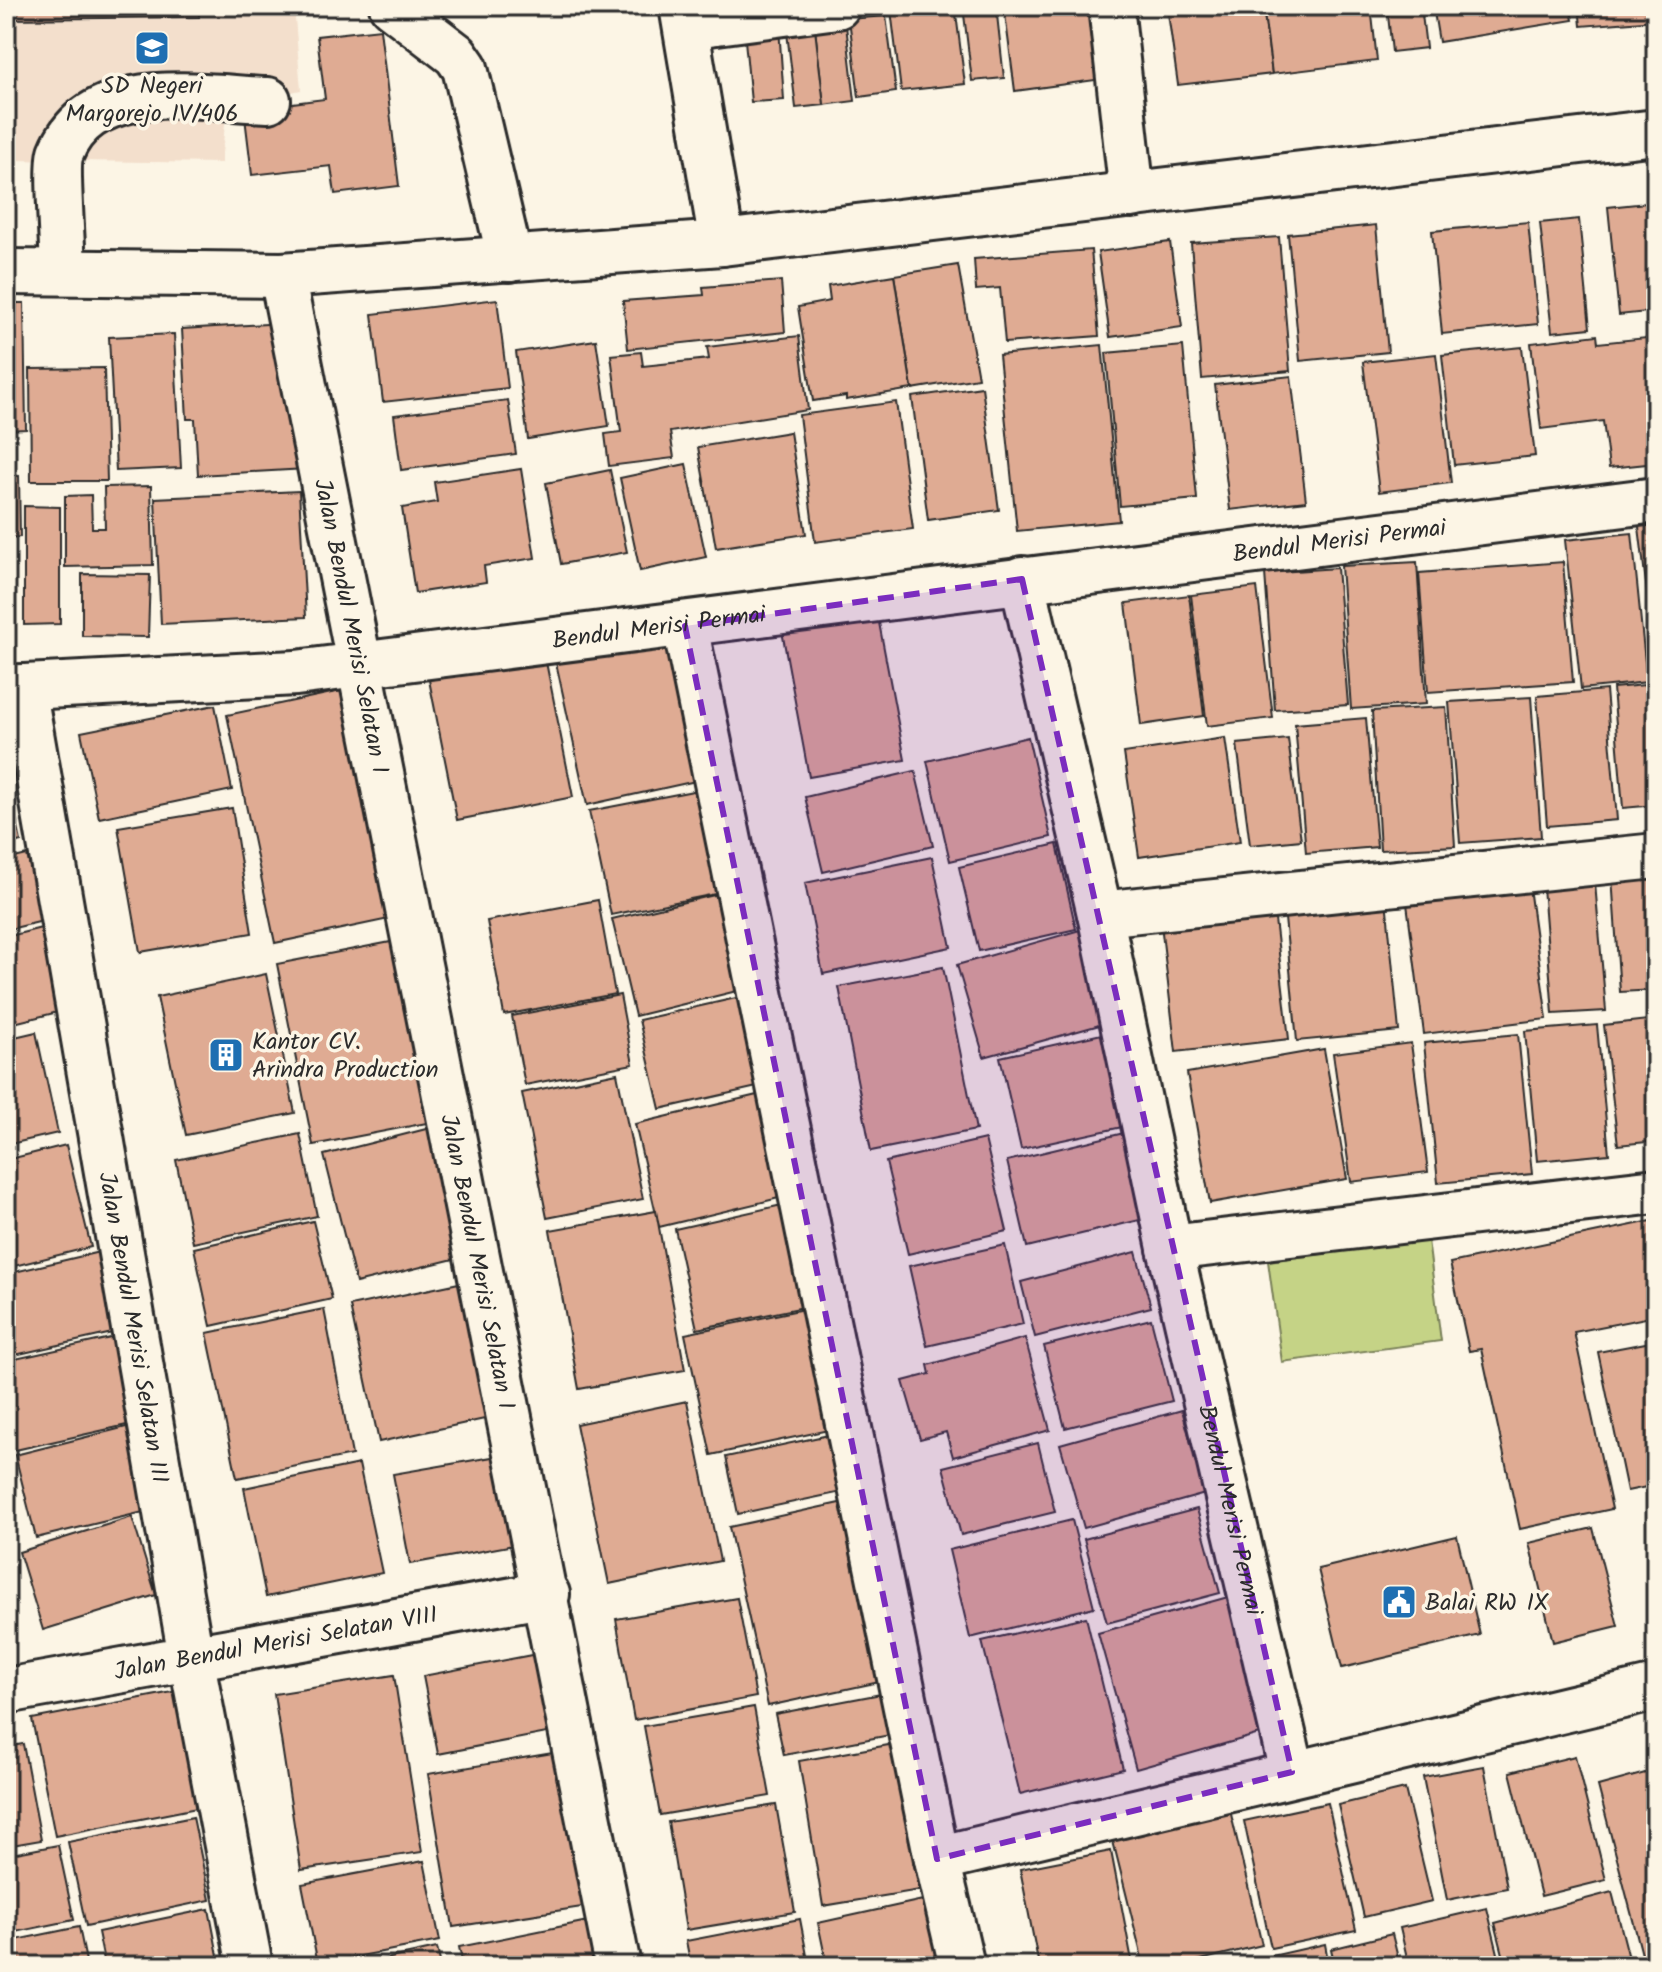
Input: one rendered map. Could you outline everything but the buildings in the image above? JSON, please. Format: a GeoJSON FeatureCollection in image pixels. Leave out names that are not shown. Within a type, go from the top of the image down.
{"type":"FeatureCollection","features":[{"type":"Feature","properties":{"kind":"street"},"geometry":{"type":"LineString","coordinates":[[392,6],[456,55],[465,68],[510,259]]}},
{"type":"Feature","properties":{"kind":"street"},"geometry":{"type":"LineString","coordinates":[[722,243],[684,16],[837,6]]}},
{"type":"Feature","properties":{"kind":"street"},"geometry":{"type":"LineString","coordinates":[[1111,6],[1132,195]]}},
{"type":"Feature","properties":{"kind":"street"},"geometry":{"type":"LineString","coordinates":[[63,271],[60,155],[93,112],[140,95],[268,100]]}},
{"type":"Feature","properties":{"kind":"street"},"geometry":{"type":"LineString","coordinates":[[6,272],[282,275],[722,243],[1656,132]]}},
{"type":"Feature","properties":{"kind":"street","name":"Jalan Bendul Merisi Selatan I"},"geometry":{"type":"LineString","coordinates":[[282,275],[547,1594],[618,1966]]}},
{"type":"Feature","properties":{"kind":"street","name":"Bendul Merisi Permai"},"geometry":{"type":"LineString","coordinates":[[14,688],[296,673],[685,626],[1022,579],[1656,500]]}},
{"type":"Feature","properties":{"kind":"street","name":"Bendul Merisi Permai"},"geometry":{"type":"LineString","coordinates":[[1022,579],[1100,914],[1170,1248],[1292,1772]]}},
{"type":"Feature","properties":{"kind":"street"},"geometry":{"type":"LineString","coordinates":[[685,626],[937,1859],[962,1966]]}},
{"type":"Feature","properties":{"kind":"street","name":"Jalan Bendul Merisi Selatan III"},"geometry":{"type":"LineString","coordinates":[[14,688],[250,1966]]}},
{"type":"Feature","properties":{"kind":"street"},"geometry":{"type":"LineString","coordinates":[[1100,914],[1656,856]]}},
{"type":"Feature","properties":{"kind":"street"},"geometry":{"type":"LineString","coordinates":[[1170,1248],[1656,1191]]}},
{"type":"Feature","properties":{"kind":"street","name":"Jalan Bendul Merisi Selatan VIII"},"geometry":{"type":"LineString","coordinates":[[6,1691],[547,1594]]}},
{"type":"Feature","properties":{"kind":"street"},"geometry":{"type":"LineString","coordinates":[[937,1859],[1292,1772],[1656,1688]]}},
{"type":"Feature","properties":{"kind":"highlighted area"},"geometry":{"type":"Polygon","coordinates":[[[1022,579],[1292,1772],[937,1859],[685,626],[1022,579]]]}},
{"type":"Feature","properties":{"kind":"shaded area","name":"SD Negeri Margorejo IV/406"},"geometry":{"type":"Polygon","coordinates":[[[6,6],[294,6],[301,90],[227,105],[221,163],[6,160],[6,6]]]}},
{"type":"Feature","properties":{"kind":"green space"},"geometry":{"type":"Polygon","coordinates":[[[1428,1240],[1441,1341],[1282,1362],[1268,1261],[1428,1240]]]}},
{"type":"Feature","properties":{"kind":"place","name":"SD Negeri Margorejo IV/406"},"geometry":{"type":"Point","coordinates":[152,48]}},
{"type":"Feature","properties":{"kind":"place","name":"Kantor CV. Arindra Production"},"geometry":{"type":"Point","coordinates":[226,1055]}},
{"type":"Feature","properties":{"kind":"place","name":"Balai RW IX"},"geometry":{"type":"Point","coordinates":[1399,1602]}}]}
